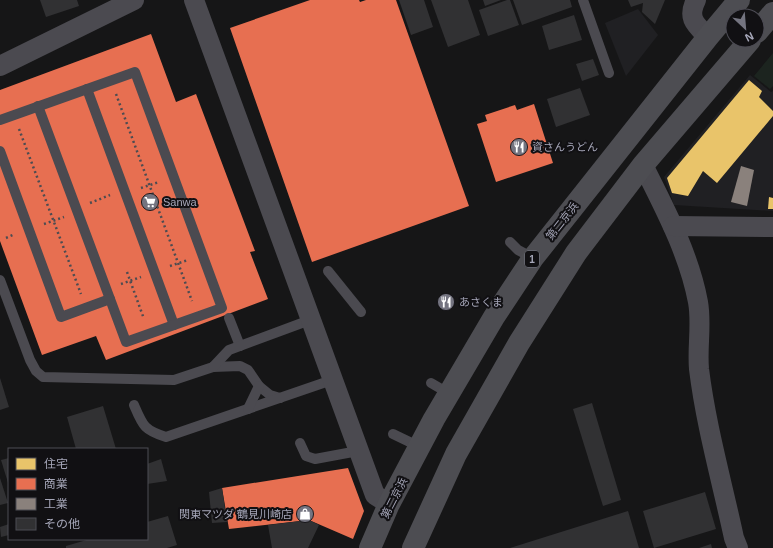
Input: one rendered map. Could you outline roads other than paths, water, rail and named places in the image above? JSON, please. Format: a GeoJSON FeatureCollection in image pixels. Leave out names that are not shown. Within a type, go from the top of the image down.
{"type":"FeatureCollection","features":[{"type":"Feature","properties":{"kind":"highway","name":"第二京浜"},"geometry":{"type":"LineString","coordinates":[[370,548],[389,504],[420,447],[440,389],[494,317],[533,258],[739,0]]}},
{"type":"Feature","properties":{"kind":"highway"},"geometry":{"type":"LineString","coordinates":[[765,22],[773,13]]}},
{"type":"Feature","properties":{"kind":"highway"},"geometry":{"type":"LineString","coordinates":[[413,548],[456,454],[519,343],[576,253],[643,165],[743,48]]}},
{"type":"Feature","properties":{"kind":"street"},"geometry":{"type":"LineString","coordinates":[[0,66],[134,0]]}},
{"type":"Feature","properties":{"kind":"street"},"geometry":{"type":"LineString","coordinates":[[194,0],[374,495],[389,504]]}},
{"type":"Feature","properties":{"kind":"street"},"geometry":{"type":"LineString","coordinates":[[696,0],[691,16],[696,25],[708,37]]}},
{"type":"Feature","properties":{"kind":"street"},"geometry":{"type":"LineString","coordinates":[[643,165],[673,226],[690,271],[698,304],[699,367],[707,416],[734,538],[738,548]]}},
{"type":"Feature","properties":{"kind":"street"},"geometry":{"type":"LineString","coordinates":[[673,226],[773,227]]}},
{"type":"Feature","properties":{"kind":"lane"},"geometry":{"type":"LineString","coordinates":[[583,0],[609,73]]}},
{"type":"Feature","properties":{"kind":"lane"},"geometry":{"type":"LineString","coordinates":[[0,120],[38,106],[87,88],[135,72],[222,308],[126,342],[38,106]]}},
{"type":"Feature","properties":{"kind":"lane"},"geometry":{"type":"LineString","coordinates":[[87,88],[174,325]]}},
{"type":"Feature","properties":{"kind":"lane"},"geometry":{"type":"LineString","coordinates":[[0,150],[61,317],[110,299]]}},
{"type":"Feature","properties":{"kind":"lane"},"geometry":{"type":"LineString","coordinates":[[510,242],[518,250],[533,258]]}},
{"type":"Feature","properties":{"kind":"lane"},"geometry":{"type":"LineString","coordinates":[[328,271],[361,312]]}},
{"type":"Feature","properties":{"kind":"lane"},"geometry":{"type":"LineString","coordinates":[[0,280],[30,360],[36,371],[44,377],[174,380],[213,366],[240,366],[248,370],[259,386],[270,395],[280,398]]}},
{"type":"Feature","properties":{"kind":"lane"},"geometry":{"type":"LineString","coordinates":[[229,318],[240,346]]}},
{"type":"Feature","properties":{"kind":"lane"},"geometry":{"type":"LineString","coordinates":[[213,366],[229,350],[310,320]]}},
{"type":"Feature","properties":{"kind":"lane"},"geometry":{"type":"LineString","coordinates":[[134,405],[142,424],[149,431],[166,437],[332,380]]}},
{"type":"Feature","properties":{"kind":"lane"},"geometry":{"type":"LineString","coordinates":[[248,409],[259,386]]}},
{"type":"Feature","properties":{"kind":"lane"},"geometry":{"type":"LineString","coordinates":[[393,434],[420,447]]}},
{"type":"Feature","properties":{"kind":"lane"},"geometry":{"type":"LineString","coordinates":[[300,443],[306,456],[315,459],[358,450]]}},
{"type":"Feature","properties":{"kind":"place","name":"資さんうどん"},"geometry":{"type":"Point","coordinates":[519,147]}},
{"type":"Feature","properties":{"kind":"place","name":"Sanwa"},"geometry":{"type":"Point","coordinates":[150,202]}},
{"type":"Feature","properties":{"kind":"place","name":"あさくま"},"geometry":{"type":"Point","coordinates":[446,302]}},
{"type":"Feature","properties":{"kind":"place","name":"関東マツダ 鶴見川崎店"},"geometry":{"type":"Point","coordinates":[305,514]}}]}
